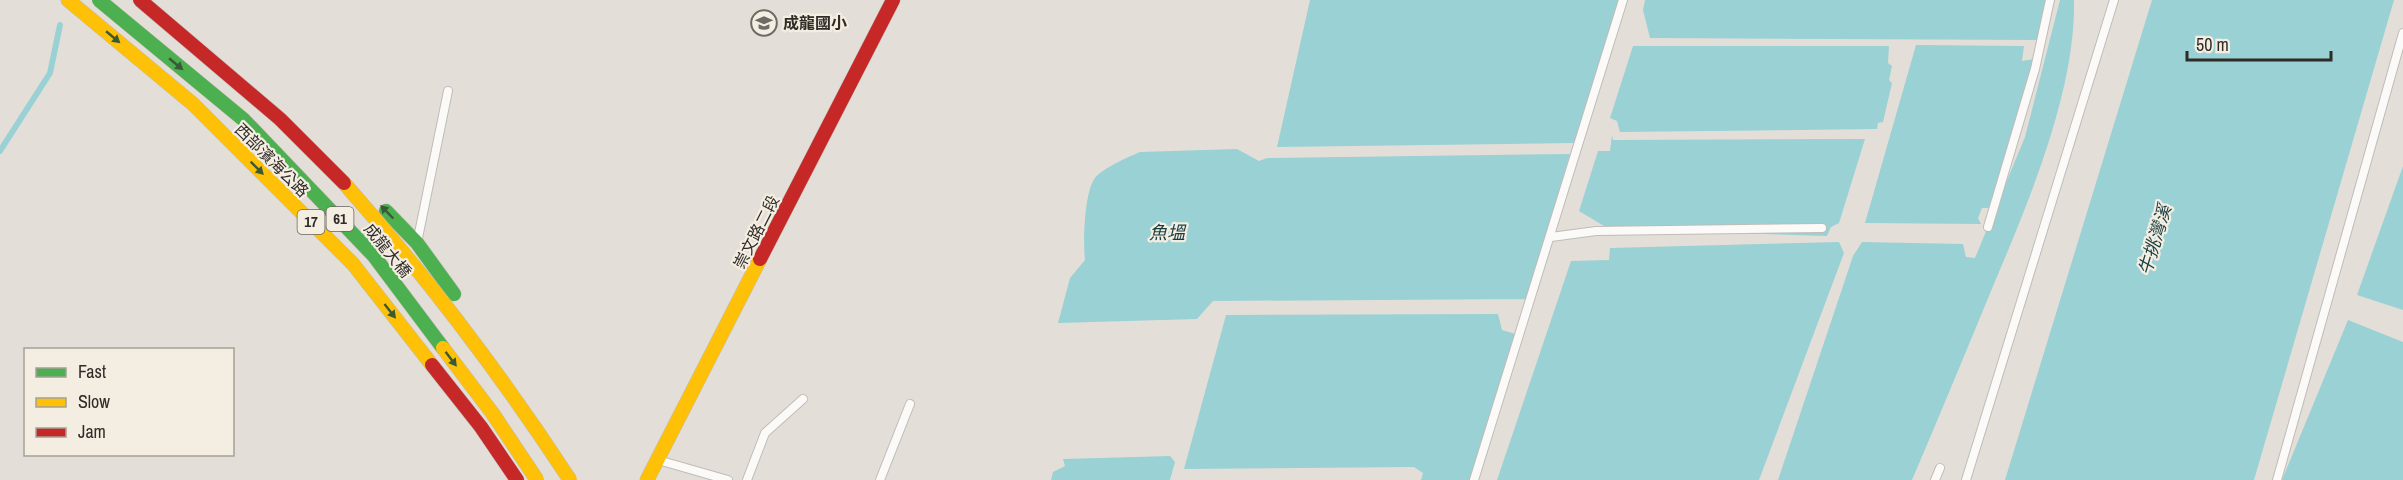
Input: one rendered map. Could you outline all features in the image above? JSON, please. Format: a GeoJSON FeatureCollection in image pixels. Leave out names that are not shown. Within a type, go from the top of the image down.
{"type":"FeatureCollection","features":[{"type":"Feature","properties":{"kind":"main road","name":"成龍大橋"},"geometry":{"type":"LineString","coordinates":[[99,0],[244,120],[367,248],[493,414],[537,480]]}},
{"type":"Feature","properties":{"kind":"main road","name":"成龍大橋"},"geometry":{"type":"LineString","coordinates":[[140,0],[280,119],[341,179],[397,243],[513,393],[570,480]]}},
{"type":"Feature","properties":{"kind":"main road"},"geometry":{"type":"LineString","coordinates":[[152,0],[301,122],[417,243],[519,386],[581,480]]}},
{"type":"Feature","properties":{"kind":"main road","name":"崇文路二段"},"geometry":{"type":"LineString","coordinates":[[647,480],[893,0]]}},
{"type":"Feature","properties":{"kind":"main road","name":"西部濱海公路"},"geometry":{"type":"LineString","coordinates":[[74,2],[193,104],[352,264],[481,427],[517,480]]}},
{"type":"Feature","properties":{"kind":"lane"},"geometry":{"type":"LineString","coordinates":[[1474,480],[1623,0]]}},
{"type":"Feature","properties":{"kind":"lane"},"geometry":{"type":"LineString","coordinates":[[1988,227],[2035,69],[2050,0]]}},
{"type":"Feature","properties":{"kind":"lane"},"geometry":{"type":"LineString","coordinates":[[1966,480],[2114,0]]}},
{"type":"Feature","properties":{"kind":"lane"},"geometry":{"type":"LineString","coordinates":[[2277,480],[2403,33]]}},
{"type":"Feature","properties":{"kind":"lane"},"geometry":{"type":"LineString","coordinates":[[368,283],[417,243],[448,91]]}},
{"type":"Feature","properties":{"kind":"lane"},"geometry":{"type":"LineString","coordinates":[[1551,237],[1596,231],[1822,228]]}},
{"type":"Feature","properties":{"kind":"lane"},"geometry":{"type":"LineString","coordinates":[[747,480],[765,433],[803,399]]}},
{"type":"Feature","properties":{"kind":"lane"},"geometry":{"type":"LineString","coordinates":[[880,480],[910,404]]}},
{"type":"Feature","properties":{"kind":"lane"},"geometry":{"type":"LineString","coordinates":[[657,459],[728,480]]}},
{"type":"Feature","properties":{"kind":"lane"},"geometry":{"type":"LineString","coordinates":[[1935,480],[1940,468]]}},
{"type":"Feature","properties":{"kind":"water"},"geometry":{"type":"Polygon","coordinates":[[[1310,0],[1618,0],[1575,143],[1277,147],[1310,0]]]}},
{"type":"Feature","properties":{"kind":"water"},"geometry":{"type":"Polygon","coordinates":[[[1645,0],[2049,0],[2042,40],[1650,38],[1643,10],[1645,0]]]}},
{"type":"Feature","properties":{"kind":"water"},"geometry":{"type":"Polygon","coordinates":[[[2060,0],[2074,0],[2072,35],[2067,72],[2047,148],[2019,223],[1912,480],[1778,480],[1853,256],[1862,242],[1963,244],[1966,257],[1975,258],[2025,137],[2060,0]]]}},
{"type":"Feature","properties":{"kind":"water","name":"牛挑灣溪"},"geometry":{"type":"Polygon","coordinates":[[[2152,0],[2394,0],[2254,480],[2005,480],[2152,0]]]}},
{"type":"Feature","properties":{"kind":"water"},"geometry":{"type":"Polygon","coordinates":[[[1916,45],[2024,46],[2022,61],[2034,59],[1992,208],[1982,208],[1978,218],[1981,224],[1865,223],[1916,45]]]}},
{"type":"Feature","properties":{"kind":"water"},"geometry":{"type":"Polygon","coordinates":[[[1633,46],[1889,46],[1888,63],[1892,66],[1889,80],[1892,83],[1883,122],[1878,123],[1877,129],[1620,132],[1617,121],[1610,118],[1633,46]]]}},
{"type":"Feature","properties":{"kind":"water"},"geometry":{"type":"Polygon","coordinates":[[[1612,135],[1613,140],[1865,139],[1839,223],[1831,227],[1827,236],[1609,229],[1579,211],[1598,151],[1610,151],[1612,135]]]}},
{"type":"Feature","properties":{"kind":"water","name":"魚塭"},"geometry":{"type":"Polygon","coordinates":[[[1237,149],[1259,161],[1267,158],[1570,154],[1527,299],[1213,301],[1197,319],[1058,323],[1070,278],[1085,260],[1086,206],[1091,185],[1099,174],[1140,152],[1237,149]]]}},
{"type":"Feature","properties":{"kind":"water"},"geometry":{"type":"Polygon","coordinates":[[[2403,166],[2403,310],[2357,295],[2403,166]]]}},
{"type":"Feature","properties":{"kind":"water"},"geometry":{"type":"Polygon","coordinates":[[[1839,242],[1844,253],[1759,480],[1497,480],[1571,261],[1609,260],[1610,248],[1839,242]]]}},
{"type":"Feature","properties":{"kind":"water"},"geometry":{"type":"Polygon","coordinates":[[[1498,314],[1502,330],[1519,335],[1473,480],[1421,480],[1423,473],[1414,467],[1184,469],[1226,315],[1498,314]]]}},
{"type":"Feature","properties":{"kind":"water"},"geometry":{"type":"Polygon","coordinates":[[[2348,320],[2403,342],[2403,480],[2282,480],[2348,320]]]}},
{"type":"Feature","properties":{"kind":"water"},"geometry":{"type":"Polygon","coordinates":[[[1170,456],[1175,462],[1170,480],[1051,480],[1053,472],[1065,466],[1063,459],[1170,456]]]}},
{"type":"Feature","properties":{"kind":"waterway"},"geometry":{"type":"LineString","coordinates":[[0,151],[50,73],[60,25]]}},
{"type":"Feature","properties":{"kind":"traffic: fast"},"geometry":{"type":"LineString","coordinates":[[99,0],[244,120],[374,256],[443,348]]}},
{"type":"Feature","properties":{"kind":"traffic: fast"},"geometry":{"type":"LineString","coordinates":[[386,211],[417,243],[454,294]]}},
{"type":"Feature","properties":{"kind":"traffic: slow"},"geometry":{"type":"LineString","coordinates":[[68,0],[193,104],[353,264],[432,365]]}},
{"type":"Feature","properties":{"kind":"traffic: slow"},"geometry":{"type":"LineString","coordinates":[[344,183],[405,254],[463,328],[518,403],[570,480]]}},
{"type":"Feature","properties":{"kind":"traffic: slow"},"geometry":{"type":"LineString","coordinates":[[647,480],[760,259]]}},
{"type":"Feature","properties":{"kind":"traffic: slow"},"geometry":{"type":"LineString","coordinates":[[443,348],[493,414],[537,480]]}},
{"type":"Feature","properties":{"kind":"traffic: jam"},"geometry":{"type":"LineString","coordinates":[[140,0],[280,119],[344,183]]}},
{"type":"Feature","properties":{"kind":"traffic: jam"},"geometry":{"type":"LineString","coordinates":[[760,259],[893,0]]}},
{"type":"Feature","properties":{"kind":"traffic: jam"},"geometry":{"type":"LineString","coordinates":[[432,365],[481,427],[517,480]]}},
{"type":"Feature","properties":{"kind":"place","name":"成龍國小"},"geometry":{"type":"Point","coordinates":[764,23]}}]}
